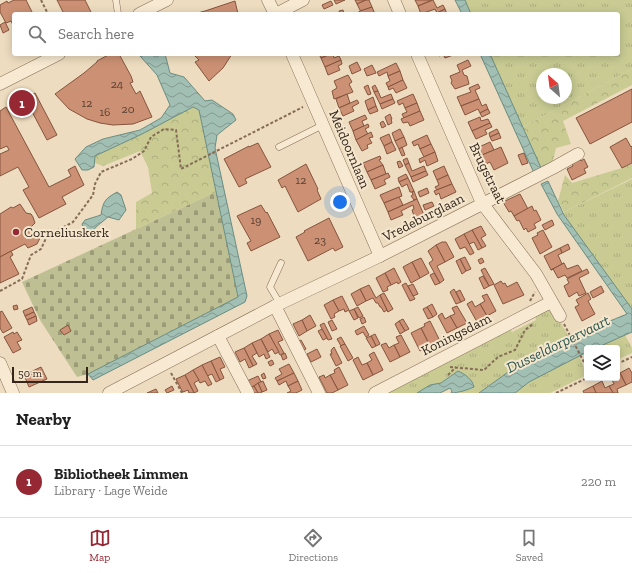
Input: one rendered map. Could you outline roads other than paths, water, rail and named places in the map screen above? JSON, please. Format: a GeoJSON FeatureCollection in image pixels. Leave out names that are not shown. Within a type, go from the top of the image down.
{"type":"FeatureCollection","features":[{"type":"Feature","properties":{"kind":"street"},"geometry":{"type":"LineString","coordinates":[[143,12],[167,0]]}},
{"type":"Feature","properties":{"kind":"street"},"geometry":{"type":"LineString","coordinates":[[268,0],[274,12]]}},
{"type":"Feature","properties":{"kind":"street"},"geometry":{"type":"LineString","coordinates":[[279,12],[303,0]]}},
{"type":"Feature","properties":{"kind":"street"},"geometry":{"type":"LineString","coordinates":[[394,0],[399,12]]}},
{"type":"Feature","properties":{"kind":"street"},"geometry":{"type":"LineString","coordinates":[[0,84],[55,56]]}},
{"type":"Feature","properties":{"kind":"street","name":"Meidoornlaan"},"geometry":{"type":"LineString","coordinates":[[293,56],[380,256]]}},
{"type":"Feature","properties":{"kind":"street","name":"Brugstraat"},"geometry":{"type":"LineString","coordinates":[[418,56],[482,203],[536,274],[560,316]]}},
{"type":"Feature","properties":{"kind":"street","name":"Vredeburglaan"},"geometry":{"type":"LineString","coordinates":[[109,393],[130,388],[166,363],[278,305],[380,256],[578,154]]}},
{"type":"Feature","properties":{"kind":"street","name":"Koningsdam"},"geometry":{"type":"LineString","coordinates":[[375,393],[551,302]]}},
{"type":"Feature","properties":{"kind":"street"},"geometry":{"type":"LineString","coordinates":[[278,305],[320,393]]}},
{"type":"Feature","properties":{"kind":"street"},"geometry":{"type":"LineString","coordinates":[[218,336],[248,393]]}},
{"type":"Feature","properties":{"kind":"street"},"geometry":{"type":"LineString","coordinates":[[0,363],[13,393]]}},
{"type":"Feature","properties":{"kind":"lane"},"geometry":{"type":"LineString","coordinates":[[116,0],[118,12]]}},
{"type":"Feature","properties":{"kind":"lane"},"geometry":{"type":"LineString","coordinates":[[279,147],[323,125]]}},
{"type":"Feature","properties":{"kind":"lane"},"geometry":{"type":"LineString","coordinates":[[278,305],[270,287],[281,262]]}},
{"type":"Feature","properties":{"kind":"water"},"geometry":{"type":"Polygon","coordinates":[[[455,0],[465,0],[470,12],[461,12],[455,0]]]}},
{"type":"Feature","properties":{"kind":"water"},"geometry":{"type":"Polygon","coordinates":[[[140,56],[166,56],[170,73],[184,77],[205,101],[212,100],[233,114],[236,120],[217,135],[215,148],[247,296],[245,302],[93,380],[88,374],[238,297],[199,110],[193,107],[142,134],[95,156],[94,167],[88,170],[82,170],[75,159],[86,147],[103,139],[140,130],[161,118],[170,105],[157,75],[140,56]]]}},
{"type":"Feature","properties":{"kind":"water"},"geometry":{"type":"Polygon","coordinates":[[[481,56],[491,56],[542,170],[534,173],[481,56]]]}},
{"type":"Feature","properties":{"kind":"water","name":"Dusseldorpervaart"},"geometry":{"type":"Polygon","coordinates":[[[548,181],[564,215],[632,309],[632,332],[603,345],[584,345],[584,354],[529,382],[515,393],[479,393],[522,362],[547,347],[627,314],[557,214],[541,184],[548,181]]]}},
{"type":"Feature","properties":{"kind":"water"},"geometry":{"type":"Polygon","coordinates":[[[117,192],[121,195],[126,210],[119,220],[108,217],[91,233],[84,232],[82,224],[85,220],[101,215],[105,201],[117,192]]]}},
{"type":"Feature","properties":{"kind":"water"},"geometry":{"type":"Polygon","coordinates":[[[458,371],[472,382],[474,387],[454,393],[451,393],[452,391],[450,388],[440,393],[417,393],[430,385],[441,383],[458,371]]]}},
{"type":"Feature","properties":{"kind":"place","name":"Bibliotheek Limmen"},"geometry":{"type":"Point","coordinates":[22,103]}},
{"type":"Feature","properties":{"kind":"place","name":"Corneliuskerk"},"geometry":{"type":"Point","coordinates":[16,232]}}]}
